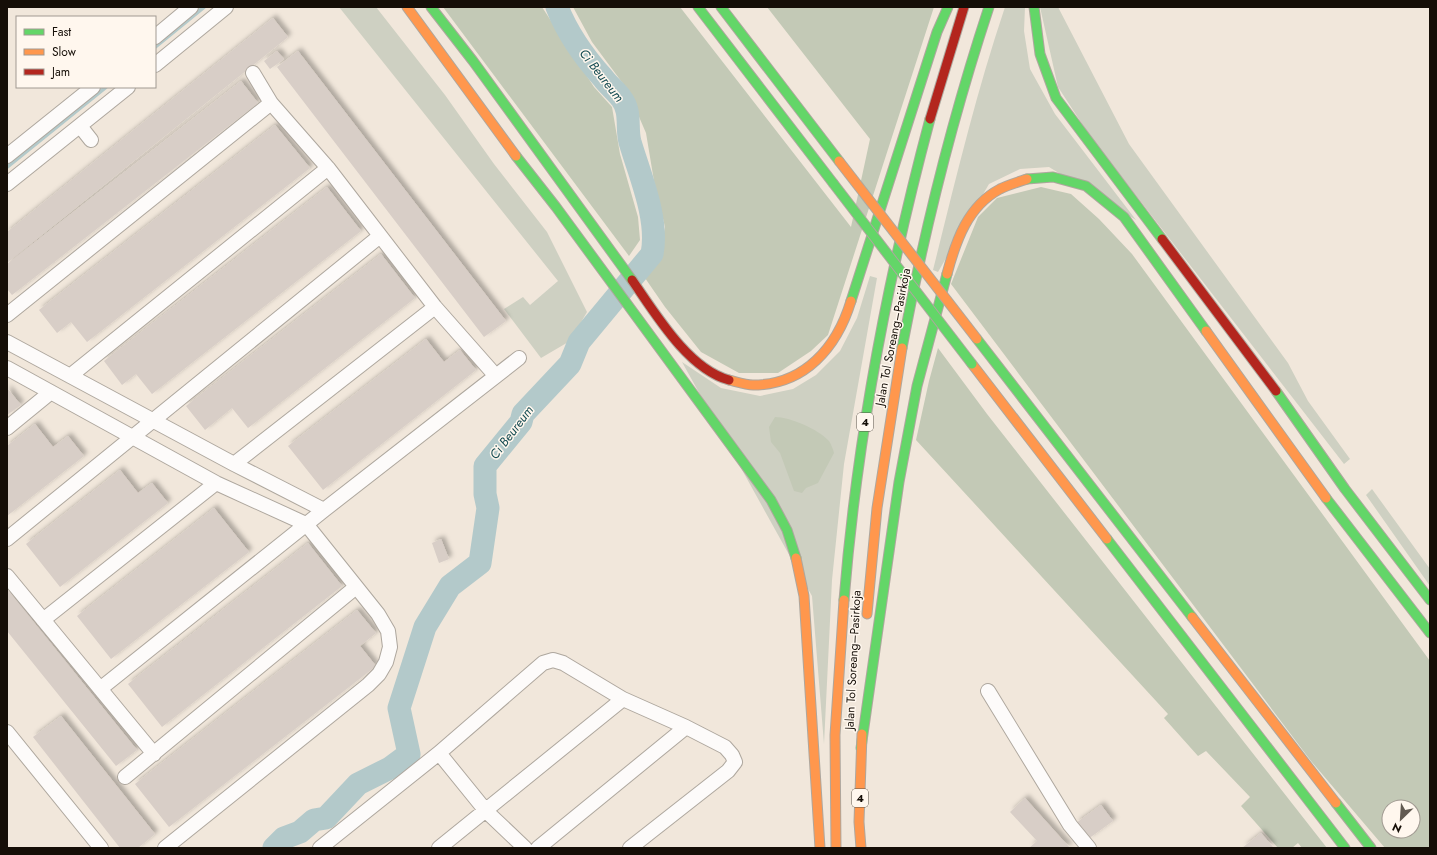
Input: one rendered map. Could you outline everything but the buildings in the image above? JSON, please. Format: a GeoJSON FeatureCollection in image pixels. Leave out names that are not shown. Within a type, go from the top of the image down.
{"type":"FeatureCollection","features":[{"type":"Feature","properties":{"kind":"main road"},"geometry":{"type":"LineString","coordinates":[[407,7],[498,134],[601,269],[771,500],[787,530],[797,560],[804,596],[820,848]]}},
{"type":"Feature","properties":{"kind":"main road"},"geometry":{"type":"LineString","coordinates":[[431,7],[473,61],[613,257],[684,349],[702,366],[727,380],[753,385],[782,381],[808,368],[829,348],[845,321],[937,32],[948,7]]}},
{"type":"Feature","properties":{"kind":"main road"},"geometry":{"type":"LineString","coordinates":[[698,7],[1345,848]]}},
{"type":"Feature","properties":{"kind":"main road"},"geometry":{"type":"LineString","coordinates":[[721,7],[1371,848]]}},
{"type":"Feature","properties":{"kind":"main road","name":"Jalan Tol Soreang–Pasirkoja"},"geometry":{"type":"LineString","coordinates":[[836,848],[836,721],[841,630],[849,537],[862,437],[885,303],[938,87],[964,7]]}},
{"type":"Feature","properties":{"kind":"main road","name":"Jalan Tol Soreang–Pasirkoja"},"geometry":{"type":"LineString","coordinates":[[867,621],[869,581],[881,476],[906,318],[957,108],[989,7]]}},
{"type":"Feature","properties":{"kind":"main road"},"geometry":{"type":"LineString","coordinates":[[1034,7],[1038,52],[1056,98],[1272,385],[1345,489],[1430,600]]}},
{"type":"Feature","properties":{"kind":"main road"},"geometry":{"type":"LineString","coordinates":[[861,748],[900,475],[917,386],[952,254],[963,226],[977,206],[1000,189],[1027,179],[1053,177],[1086,186],[1124,217],[1334,509],[1430,633]]}},
{"type":"Feature","properties":{"kind":"main road","name":"Jalan Tol Soreang–Pasirkoja"},"geometry":{"type":"LineString","coordinates":[[861,848],[861,748],[866,645]]}},
{"type":"Feature","properties":{"kind":"street"},"geometry":{"type":"LineString","coordinates":[[156,36],[191,7]]}},
{"type":"Feature","properties":{"kind":"street"},"geometry":{"type":"LineString","coordinates":[[156,64],[226,7]]}},
{"type":"Feature","properties":{"kind":"street"},"geometry":{"type":"LineString","coordinates":[[253,73],[271,103],[328,168],[435,307],[495,375]]}},
{"type":"Feature","properties":{"kind":"street"},"geometry":{"type":"LineString","coordinates":[[7,156],[92,88]]}},
{"type":"Feature","properties":{"kind":"street"},"geometry":{"type":"LineString","coordinates":[[7,184],[127,88]]}},
{"type":"Feature","properties":{"kind":"street"},"geometry":{"type":"LineString","coordinates":[[7,315],[271,103]]}},
{"type":"Feature","properties":{"kind":"street"},"geometry":{"type":"LineString","coordinates":[[80,126],[90,140]]}},
{"type":"Feature","properties":{"kind":"street"},"geometry":{"type":"LineString","coordinates":[[70,376],[328,168]]}},
{"type":"Feature","properties":{"kind":"street"},"geometry":{"type":"LineString","coordinates":[[7,539],[151,420],[380,236]]}},
{"type":"Feature","properties":{"kind":"street"},"geometry":{"type":"LineString","coordinates":[[234,464],[435,307]]}},
{"type":"Feature","properties":{"kind":"street"},"geometry":{"type":"LineString","coordinates":[[7,342],[234,464],[324,510]]}},
{"type":"Feature","properties":{"kind":"street"},"geometry":{"type":"LineString","coordinates":[[100,689],[306,524],[495,375],[519,358]]}},
{"type":"Feature","properties":{"kind":"street"},"geometry":{"type":"LineString","coordinates":[[7,368],[216,483],[306,524],[356,586],[388,631],[390,647],[386,662],[379,674],[368,685],[165,848]]}},
{"type":"Feature","properties":{"kind":"street"},"geometry":{"type":"LineString","coordinates":[[7,428],[51,392]]}},
{"type":"Feature","properties":{"kind":"street"},"geometry":{"type":"LineString","coordinates":[[43,620],[216,483]]}},
{"type":"Feature","properties":{"kind":"street"},"geometry":{"type":"LineString","coordinates":[[7,576],[154,754]]}},
{"type":"Feature","properties":{"kind":"street"},"geometry":{"type":"LineString","coordinates":[[125,777],[356,586]]}},
{"type":"Feature","properties":{"kind":"street"},"geometry":{"type":"LineString","coordinates":[[320,848],[439,753],[543,663],[553,660],[563,663],[623,700],[686,727],[726,747],[732,755],[734,762],[728,771],[630,848]]}},
{"type":"Feature","properties":{"kind":"street"},"geometry":{"type":"LineString","coordinates":[[988,692],[1070,825],[1089,848]]}},
{"type":"Feature","properties":{"kind":"street"},"geometry":{"type":"LineString","coordinates":[[439,848],[623,700]]}},
{"type":"Feature","properties":{"kind":"street"},"geometry":{"type":"LineString","coordinates":[[538,848],[686,727]]}},
{"type":"Feature","properties":{"kind":"street"},"geometry":{"type":"LineString","coordinates":[[7,732],[101,848]]}},
{"type":"Feature","properties":{"kind":"street"},"geometry":{"type":"LineString","coordinates":[[439,753],[486,811],[525,848]]}},
{"type":"Feature","properties":{"kind":"shaded area"},"geometry":{"type":"Polygon","coordinates":[[[339,7],[376,7],[445,95],[494,164],[547,232],[587,312],[570,341],[541,358],[504,309],[523,297],[530,305],[558,281],[339,7]]]}},
{"type":"Feature","properties":{"kind":"shaded area"},"geometry":{"type":"Polygon","coordinates":[[[1005,7],[1025,7],[1024,31],[1030,69],[1055,114],[1136,220],[1049,167],[1020,169],[989,184],[938,272],[933,270],[958,171],[975,105],[1005,7]]]}},
{"type":"Feature","properties":{"kind":"shaded area"},"geometry":{"type":"Polygon","coordinates":[[[1040,7],[1058,7],[1129,144],[1288,363],[1308,401],[1350,459],[1344,464],[1090,136],[1058,87],[1040,7]]]}},
{"type":"Feature","properties":{"kind":"shaded area"},"geometry":{"type":"Polygon","coordinates":[[[870,276],[877,278],[844,464],[832,580],[824,744],[812,596],[682,362],[721,388],[760,396],[793,389],[816,375],[840,351],[857,318],[870,276]]]}},
{"type":"Feature","properties":{"kind":"shaded area"},"geometry":{"type":"Polygon","coordinates":[[[1372,489],[1430,569],[1430,586],[1366,495],[1372,489]]]}},
{"type":"Feature","properties":{"kind":"green space"},"geometry":{"type":"Polygon","coordinates":[[[443,7],[542,7],[594,87],[612,107],[620,154],[638,217],[640,240],[629,256],[443,7]]]}},
{"type":"Feature","properties":{"kind":"green space"},"geometry":{"type":"Polygon","coordinates":[[[573,7],[680,7],[851,227],[870,139],[767,7],[934,7],[828,335],[811,351],[778,373],[739,373],[701,352],[665,307],[645,278],[658,263],[665,227],[654,181],[646,133],[627,89],[592,42],[573,7]]]}},
{"type":"Feature","properties":{"kind":"green space"},"geometry":{"type":"Polygon","coordinates":[[[1041,187],[1071,194],[1099,219],[1132,254],[1430,661],[1430,848],[1385,848],[1311,761],[951,284],[978,217],[997,198],[1041,187]]]}},
{"type":"Feature","properties":{"kind":"green space"},"geometry":{"type":"Polygon","coordinates":[[[938,348],[987,414],[1327,848],[1302,848],[1298,843],[1292,848],[1278,848],[1241,806],[1250,797],[1206,751],[1198,756],[1164,718],[1168,714],[916,440],[938,348]]]}},
{"type":"Feature","properties":{"kind":"green space"},"geometry":{"type":"Polygon","coordinates":[[[775,417],[796,421],[811,428],[829,441],[833,448],[834,453],[818,483],[806,488],[802,493],[794,491],[780,453],[771,442],[769,427],[775,417]]]}},
{"type":"Feature","properties":{"kind":"waterway"},"geometry":{"type":"LineString","coordinates":[[156,46],[204,7]]}},
{"type":"Feature","properties":{"kind":"waterway","name":"Ci Beureum"},"geometry":{"type":"LineString","coordinates":[[274,848],[284,838],[300,832],[314,820],[326,818],[358,784],[390,768],[409,754],[399,708],[425,627],[450,586],[480,563],[488,508],[485,494],[485,466],[521,422],[523,414],[570,364],[579,342],[652,254],[653,227],[651,212],[630,142],[628,114],[624,103],[583,53],[566,26],[557,7]]}},
{"type":"Feature","properties":{"kind":"waterway"},"geometry":{"type":"LineString","coordinates":[[7,167],[105,88]]}},
{"type":"Feature","properties":{"kind":"traffic: fast"},"geometry":{"type":"LineString","coordinates":[[431,7],[473,61],[632,280]]}},
{"type":"Feature","properties":{"kind":"traffic: fast"},"geometry":{"type":"LineString","coordinates":[[698,7],[833,183]]}},
{"type":"Feature","properties":{"kind":"traffic: fast"},"geometry":{"type":"LineString","coordinates":[[721,7],[839,161]]}},
{"type":"Feature","properties":{"kind":"traffic: fast"},"geometry":{"type":"LineString","coordinates":[[851,301],[937,32],[948,7]]}},
{"type":"Feature","properties":{"kind":"traffic: fast"},"geometry":{"type":"LineString","coordinates":[[902,348],[929,219],[963,91],[989,7]]}},
{"type":"Feature","properties":{"kind":"traffic: fast"},"geometry":{"type":"LineString","coordinates":[[1034,7],[1040,54],[1056,98],[1162,239]]}},
{"type":"Feature","properties":{"kind":"traffic: fast"},"geometry":{"type":"LineString","coordinates":[[844,600],[857,479],[876,358],[901,238],[930,119]]}},
{"type":"Feature","properties":{"kind":"traffic: fast"},"geometry":{"type":"LineString","coordinates":[[516,156],[556,207],[771,500],[787,530],[796,558]]}},
{"type":"Feature","properties":{"kind":"traffic: fast"},"geometry":{"type":"LineString","coordinates":[[1027,179],[1053,177],[1086,186],[1124,217],[1206,331]]}},
{"type":"Feature","properties":{"kind":"traffic: fast"},"geometry":{"type":"LineString","coordinates":[[833,183],[972,364]]}},
{"type":"Feature","properties":{"kind":"traffic: fast"},"geometry":{"type":"LineString","coordinates":[[861,748],[899,482],[917,386],[947,274]]}},
{"type":"Feature","properties":{"kind":"traffic: fast"},"geometry":{"type":"LineString","coordinates":[[977,339],[1192,617]]}},
{"type":"Feature","properties":{"kind":"traffic: fast"},"geometry":{"type":"LineString","coordinates":[[1276,391],[1345,489],[1430,600]]}},
{"type":"Feature","properties":{"kind":"traffic: fast"},"geometry":{"type":"LineString","coordinates":[[1326,498],[1430,633]]}},
{"type":"Feature","properties":{"kind":"traffic: fast"},"geometry":{"type":"LineString","coordinates":[[1107,539],[1345,848]]}},
{"type":"Feature","properties":{"kind":"traffic: fast"},"geometry":{"type":"LineString","coordinates":[[1336,803],[1371,848]]}},
{"type":"Feature","properties":{"kind":"traffic: slow"},"geometry":{"type":"LineString","coordinates":[[407,7],[516,156]]}},
{"type":"Feature","properties":{"kind":"traffic: slow"},"geometry":{"type":"LineString","coordinates":[[839,161],[977,339]]}},
{"type":"Feature","properties":{"kind":"traffic: slow"},"geometry":{"type":"LineString","coordinates":[[947,274],[959,237],[965,225],[979,205],[1000,189],[1027,179]]}},
{"type":"Feature","properties":{"kind":"traffic: slow"},"geometry":{"type":"LineString","coordinates":[[729,380],[750,385],[772,383],[803,371],[828,348],[845,318],[851,301]]}},
{"type":"Feature","properties":{"kind":"traffic: slow"},"geometry":{"type":"LineString","coordinates":[[1206,331],[1326,498]]}},
{"type":"Feature","properties":{"kind":"traffic: slow"},"geometry":{"type":"LineString","coordinates":[[867,614],[877,508],[902,348]]}},
{"type":"Feature","properties":{"kind":"traffic: slow"},"geometry":{"type":"LineString","coordinates":[[972,364],[1107,539]]}},
{"type":"Feature","properties":{"kind":"traffic: slow"},"geometry":{"type":"LineString","coordinates":[[796,558],[804,596],[820,848]]}},
{"type":"Feature","properties":{"kind":"traffic: slow"},"geometry":{"type":"LineString","coordinates":[[836,848],[835,735],[844,600]]}},
{"type":"Feature","properties":{"kind":"traffic: slow"},"geometry":{"type":"LineString","coordinates":[[1192,617],[1336,803]]}},
{"type":"Feature","properties":{"kind":"traffic: slow"},"geometry":{"type":"LineString","coordinates":[[861,848],[859,822],[862,734]]}},
{"type":"Feature","properties":{"kind":"traffic: jam"},"geometry":{"type":"LineString","coordinates":[[930,119],[964,7]]}},
{"type":"Feature","properties":{"kind":"traffic: jam"},"geometry":{"type":"LineString","coordinates":[[1162,239],[1276,391]]}},
{"type":"Feature","properties":{"kind":"traffic: jam"},"geometry":{"type":"LineString","coordinates":[[632,280],[662,323],[686,352],[714,374],[729,380]]}}]}
